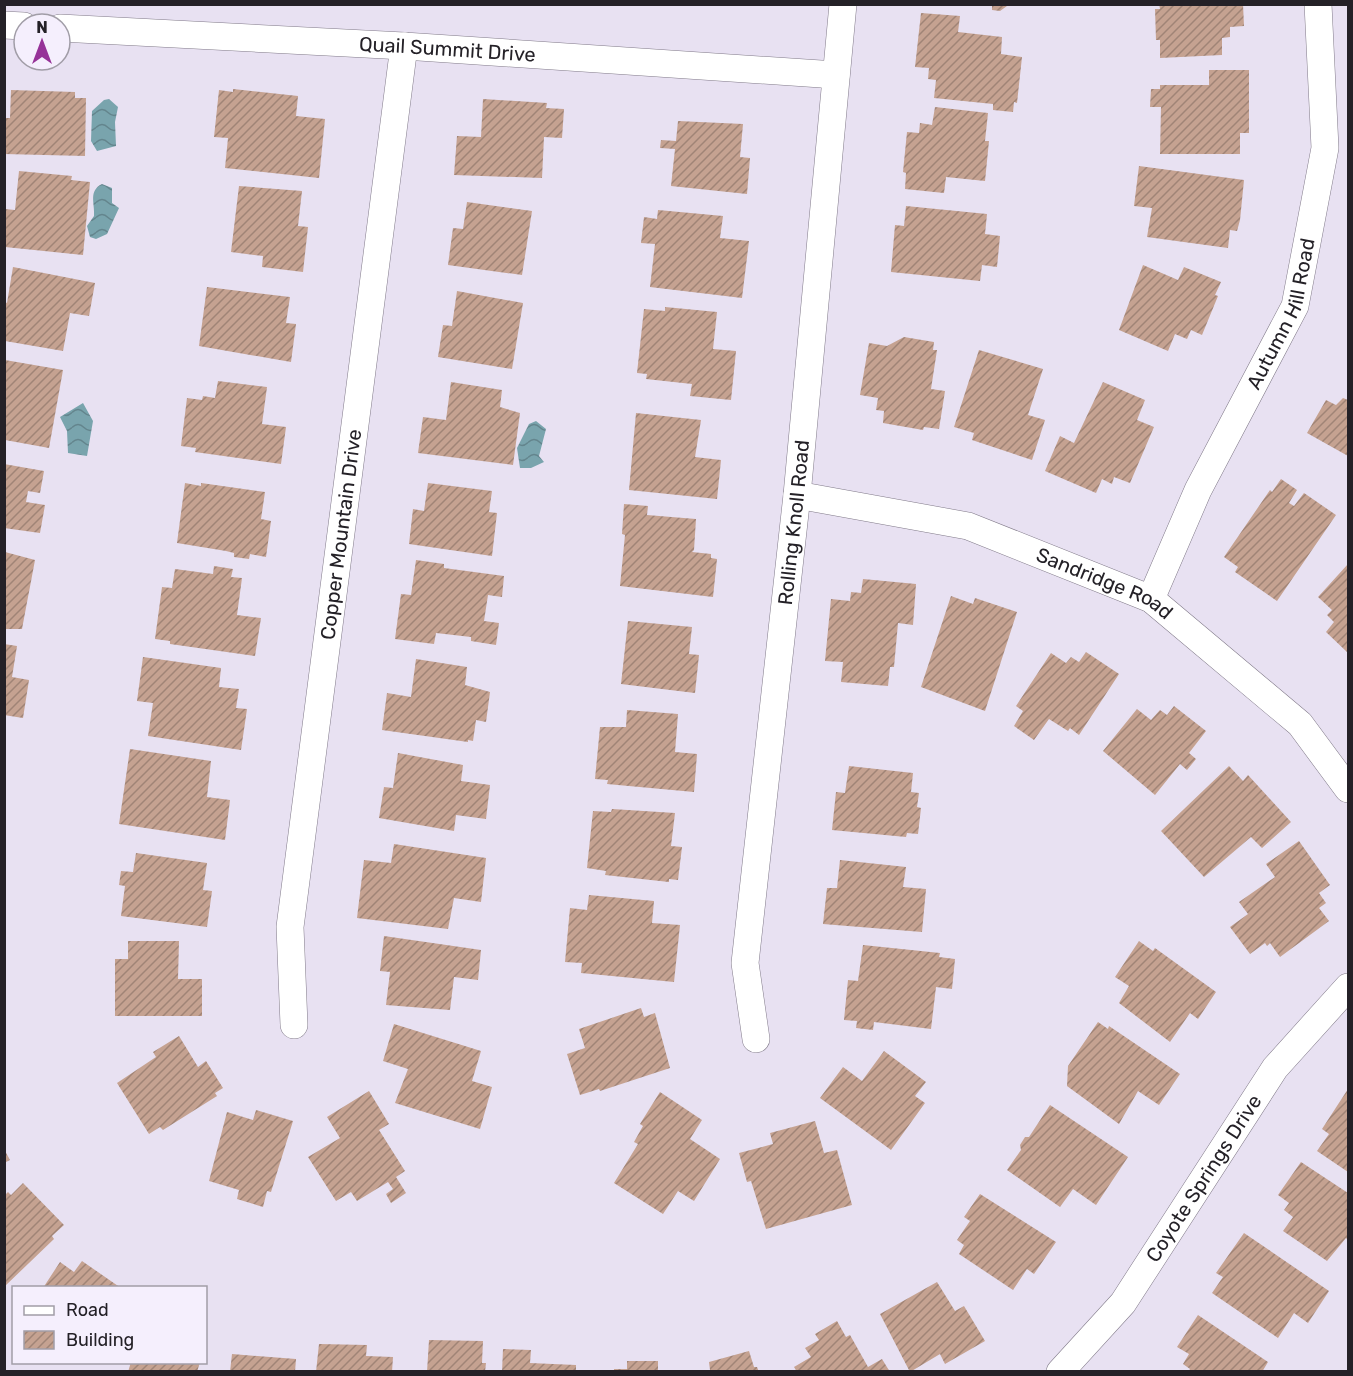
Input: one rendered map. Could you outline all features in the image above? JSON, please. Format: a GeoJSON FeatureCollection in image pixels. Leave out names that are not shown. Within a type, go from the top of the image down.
{"type":"FeatureCollection","features":[{"type":"Feature","properties":{"kind":"street","name":"Rolling Knoll Road"},"geometry":{"type":"LineString","coordinates":[[756,1039],[745,963],[796,495],[843,4]]}},
{"type":"Feature","properties":{"kind":"street","name":"Autumn Hill Road"},"geometry":{"type":"LineString","coordinates":[[1151,599],[1198,490],[1295,306],[1325,148],[1318,4]]}},
{"type":"Feature","properties":{"kind":"street","name":"Quail Summit Drive"},"geometry":{"type":"LineString","coordinates":[[72,29],[404,46],[836,75]]}},
{"type":"Feature","properties":{"kind":"street","name":"Copper Mountain Drive"},"geometry":{"type":"LineString","coordinates":[[294,1025],[290,927],[404,46]]}},
{"type":"Feature","properties":{"kind":"street","name":"Sandridge Road"},"geometry":{"type":"LineString","coordinates":[[796,495],[968,526],[1151,599],[1300,724],[1348,789]]}},
{"type":"Feature","properties":{"kind":"street","name":"Coyote Springs Drive"},"geometry":{"type":"LineString","coordinates":[[1060,1371],[1123,1302],[1275,1068],[1348,987]]}},
{"type":"Feature","properties":{"kind":"water"},"geometry":{"type":"Polygon","coordinates":[[[109,99],[118,107],[115,122],[116,146],[97,151],[91,141],[92,111],[104,100],[109,99]]]}},
{"type":"Feature","properties":{"kind":"water"},"geometry":{"type":"Polygon","coordinates":[[[102,184],[112,188],[112,203],[119,208],[107,234],[96,239],[90,237],[87,226],[94,216],[95,190],[102,184]]]}},
{"type":"Feature","properties":{"kind":"water"},"geometry":{"type":"Polygon","coordinates":[[[83,403],[93,421],[87,456],[68,453],[67,431],[60,417],[83,403]]]}},
{"type":"Feature","properties":{"kind":"water"},"geometry":{"type":"Polygon","coordinates":[[[536,421],[546,429],[539,456],[544,462],[531,468],[520,468],[517,448],[529,424],[536,421]]]}},
{"type":"Feature","properties":{"kind":"building"},"geometry":{"type":"Polygon","coordinates":[[[992,4],[1007,6],[1000,11],[992,10],[992,4]]]}},
{"type":"Feature","properties":{"kind":"building"},"geometry":{"type":"Polygon","coordinates":[[[1159,4],[1243,4],[1244,26],[1230,27],[1230,37],[1222,38],[1222,55],[1160,58],[1160,40],[1156,40],[1155,9],[1160,9],[1159,4]]]}},
{"type":"Feature","properties":{"kind":"building"},"geometry":{"type":"Polygon","coordinates":[[[921,13],[960,16],[958,32],[1002,37],[1001,54],[1022,57],[1017,103],[1014,102],[1013,112],[993,110],[993,104],[934,98],[936,80],[928,79],[929,68],[915,67],[921,13]]]}},
{"type":"Feature","properties":{"kind":"building"},"geometry":{"type":"Polygon","coordinates":[[[1209,70],[1249,70],[1249,133],[1240,133],[1240,154],[1160,154],[1161,107],[1150,107],[1151,89],[1160,89],[1160,85],[1209,85],[1209,70]]]}},
{"type":"Feature","properties":{"kind":"building"},"geometry":{"type":"Polygon","coordinates":[[[233,89],[298,96],[296,116],[325,119],[319,178],[225,168],[228,138],[214,137],[219,90],[233,92],[233,89]]]}},
{"type":"Feature","properties":{"kind":"building"},"geometry":{"type":"Polygon","coordinates":[[[11,90],[75,92],[75,98],[86,98],[85,156],[4,154],[4,118],[10,118],[11,90]]]}},
{"type":"Feature","properties":{"kind":"building"},"geometry":{"type":"Polygon","coordinates":[[[483,99],[547,103],[546,108],[564,109],[562,138],[544,137],[542,178],[454,175],[457,136],[481,137],[483,99]]]}},
{"type":"Feature","properties":{"kind":"building"},"geometry":{"type":"Polygon","coordinates":[[[935,107],[988,113],[985,141],[989,141],[985,181],[946,177],[944,193],[905,189],[906,173],[903,172],[907,132],[919,133],[920,123],[932,125],[935,107]]]}},
{"type":"Feature","properties":{"kind":"building"},"geometry":{"type":"Polygon","coordinates":[[[678,121],[743,124],[740,157],[750,158],[747,194],[671,186],[675,149],[660,148],[661,140],[676,141],[678,121]]]}},
{"type":"Feature","properties":{"kind":"building"},"geometry":{"type":"Polygon","coordinates":[[[1139,166],[1244,180],[1240,220],[1237,231],[1230,230],[1228,248],[1147,237],[1152,208],[1134,206],[1139,166]]]}},
{"type":"Feature","properties":{"kind":"building"},"geometry":{"type":"Polygon","coordinates":[[[19,171],[72,176],[71,180],[90,182],[83,255],[5,247],[5,209],[15,210],[19,171]]]}},
{"type":"Feature","properties":{"kind":"building"},"geometry":{"type":"Polygon","coordinates":[[[239,186],[302,191],[298,226],[308,227],[303,272],[262,267],[263,256],[231,252],[239,186]]]}},
{"type":"Feature","properties":{"kind":"building"},"geometry":{"type":"Polygon","coordinates":[[[467,202],[532,211],[522,275],[448,265],[453,228],[463,229],[467,202]]]}},
{"type":"Feature","properties":{"kind":"building"},"geometry":{"type":"Polygon","coordinates":[[[906,206],[987,214],[985,234],[1000,236],[997,267],[982,265],[980,281],[891,272],[895,225],[904,226],[906,206]]]}},
{"type":"Feature","properties":{"kind":"building"},"geometry":{"type":"Polygon","coordinates":[[[658,210],[723,216],[720,238],[749,241],[742,298],[650,287],[655,244],[641,243],[644,217],[657,219],[658,210]]]}},
{"type":"Feature","properties":{"kind":"building"},"geometry":{"type":"Polygon","coordinates":[[[1143,265],[1178,280],[1184,267],[1221,282],[1215,295],[1218,296],[1202,335],[1191,330],[1187,339],[1175,334],[1168,351],[1119,330],[1143,265]]]}},
{"type":"Feature","properties":{"kind":"building"},"geometry":{"type":"Polygon","coordinates":[[[13,267],[95,283],[89,316],[70,313],[63,351],[5,341],[5,302],[7,303],[13,267]]]}},
{"type":"Feature","properties":{"kind":"building"},"geometry":{"type":"Polygon","coordinates":[[[207,287],[290,297],[286,323],[296,324],[291,362],[199,346],[207,287]]]}},
{"type":"Feature","properties":{"kind":"building"},"geometry":{"type":"Polygon","coordinates":[[[457,291],[523,303],[512,369],[438,357],[443,325],[452,326],[457,291]]]}},
{"type":"Feature","properties":{"kind":"building"},"geometry":{"type":"Polygon","coordinates":[[[665,307],[717,312],[713,349],[736,351],[731,400],[690,396],[692,384],[646,379],[647,374],[637,373],[644,309],[665,311],[665,307]]]}},
{"type":"Feature","properties":{"kind":"building"},"geometry":{"type":"Polygon","coordinates":[[[904,337],[934,342],[933,350],[937,350],[931,389],[945,391],[939,429],[924,427],[923,430],[883,423],[884,411],[876,410],[878,398],[860,395],[869,343],[887,346],[904,337]]]}},
{"type":"Feature","properties":{"kind":"building"},"geometry":{"type":"Polygon","coordinates":[[[979,350],[1043,369],[1028,415],[1045,420],[1032,460],[972,440],[974,433],[954,427],[979,350]]]}},
{"type":"Feature","properties":{"kind":"building"},"geometry":{"type":"Polygon","coordinates":[[[5,360],[63,370],[49,448],[5,440],[5,360]]]}},
{"type":"Feature","properties":{"kind":"building"},"geometry":{"type":"Polygon","coordinates":[[[218,381],[267,387],[262,424],[286,427],[281,464],[195,452],[196,448],[181,446],[187,398],[202,400],[203,396],[215,398],[218,381]]]}},
{"type":"Feature","properties":{"kind":"building"},"geometry":{"type":"Polygon","coordinates":[[[451,382],[502,390],[500,407],[520,413],[513,465],[418,453],[423,417],[446,420],[451,382]]]}},
{"type":"Feature","properties":{"kind":"building"},"geometry":{"type":"Polygon","coordinates":[[[1103,382],[1145,400],[1137,420],[1154,427],[1130,483],[1114,477],[1112,484],[1102,479],[1096,493],[1045,471],[1060,436],[1074,443],[1103,382]]]}},
{"type":"Feature","properties":{"kind":"building"},"geometry":{"type":"Polygon","coordinates":[[[1343,398],[1348,400],[1348,456],[1307,433],[1326,400],[1336,405],[1343,398]]]}},
{"type":"Feature","properties":{"kind":"building"},"geometry":{"type":"Polygon","coordinates":[[[636,413],[701,420],[695,457],[721,460],[717,499],[629,490],[636,413]]]}},
{"type":"Feature","properties":{"kind":"building"},"geometry":{"type":"Polygon","coordinates":[[[4,464],[44,471],[40,493],[28,491],[26,502],[45,505],[40,533],[4,528],[4,464]]]}},
{"type":"Feature","properties":{"kind":"building"},"geometry":{"type":"Polygon","coordinates":[[[1281,479],[1297,490],[1289,503],[1294,506],[1304,493],[1336,515],[1277,601],[1235,572],[1238,567],[1224,557],[1270,490],[1272,492],[1281,479]]]}},
{"type":"Feature","properties":{"kind":"building"},"geometry":{"type":"Polygon","coordinates":[[[185,483],[265,492],[261,519],[271,521],[266,557],[250,554],[249,559],[234,557],[234,553],[226,551],[177,543],[185,483]]]}},
{"type":"Feature","properties":{"kind":"building"},"geometry":{"type":"Polygon","coordinates":[[[428,483],[492,491],[489,512],[497,513],[492,556],[409,544],[413,509],[424,511],[428,483]]]}},
{"type":"Feature","properties":{"kind":"building"},"geometry":{"type":"Polygon","coordinates":[[[624,504],[648,506],[647,515],[696,519],[692,552],[711,554],[711,558],[717,559],[713,597],[620,586],[625,535],[622,534],[624,504]]]}},
{"type":"Feature","properties":{"kind":"building"},"geometry":{"type":"Polygon","coordinates":[[[5,552],[35,560],[22,629],[5,629],[5,552]]]}},
{"type":"Feature","properties":{"kind":"building"},"geometry":{"type":"Polygon","coordinates":[[[416,560],[444,564],[444,568],[504,576],[502,597],[488,595],[484,621],[499,623],[496,645],[471,641],[471,637],[436,633],[434,644],[395,639],[401,594],[411,595],[416,560]]]}},
{"type":"Feature","properties":{"kind":"building"},"geometry":{"type":"Polygon","coordinates":[[[1348,564],[1348,653],[1326,632],[1334,622],[1327,615],[1332,610],[1318,597],[1348,564]]]}},
{"type":"Feature","properties":{"kind":"building"},"geometry":{"type":"Polygon","coordinates":[[[214,566],[233,569],[231,577],[242,578],[237,615],[261,618],[255,656],[170,644],[170,641],[155,639],[162,587],[172,588],[175,569],[213,574],[214,566]]]}},
{"type":"Feature","properties":{"kind":"building"},"geometry":{"type":"Polygon","coordinates":[[[863,579],[916,584],[913,625],[898,623],[894,667],[890,667],[888,686],[841,682],[843,662],[825,661],[831,599],[850,601],[851,592],[861,593],[863,579]]]}},
{"type":"Feature","properties":{"kind":"building"},"geometry":{"type":"Polygon","coordinates":[[[951,596],[973,604],[975,598],[1017,612],[985,711],[921,687],[951,596]]]}},
{"type":"Feature","properties":{"kind":"building"},"geometry":{"type":"Polygon","coordinates":[[[628,621],[692,627],[689,654],[699,655],[695,693],[621,684],[628,621]]]}},
{"type":"Feature","properties":{"kind":"building"},"geometry":{"type":"Polygon","coordinates":[[[4,644],[17,646],[12,677],[29,680],[23,718],[4,715],[4,644]]]}},
{"type":"Feature","properties":{"kind":"building"},"geometry":{"type":"Polygon","coordinates":[[[1086,652],[1119,674],[1079,735],[1070,728],[1068,731],[1049,719],[1034,740],[1014,726],[1023,711],[1016,706],[1051,653],[1066,663],[1071,657],[1079,662],[1086,652]]]}},
{"type":"Feature","properties":{"kind":"building"},"geometry":{"type":"Polygon","coordinates":[[[143,657],[221,668],[219,687],[239,689],[236,708],[247,709],[241,750],[148,736],[153,703],[137,701],[143,657]]]}},
{"type":"Feature","properties":{"kind":"building"},"geometry":{"type":"Polygon","coordinates":[[[416,659],[467,667],[465,685],[490,692],[486,722],[476,720],[473,741],[382,730],[387,693],[411,697],[416,659]]]}},
{"type":"Feature","properties":{"kind":"building"},"geometry":{"type":"Polygon","coordinates":[[[1174,706],[1206,731],[1189,753],[1196,759],[1187,770],[1180,764],[1155,795],[1103,751],[1137,709],[1151,720],[1160,710],[1167,715],[1174,706]]]}},
{"type":"Feature","properties":{"kind":"building"},"geometry":{"type":"Polygon","coordinates":[[[627,710],[678,714],[675,752],[697,754],[694,792],[607,784],[608,780],[595,779],[600,727],[626,727],[627,710]]]}},
{"type":"Feature","properties":{"kind":"building"},"geometry":{"type":"Polygon","coordinates":[[[130,749],[211,761],[207,797],[230,800],[225,840],[119,824],[130,749]]]}},
{"type":"Feature","properties":{"kind":"building"},"geometry":{"type":"Polygon","coordinates":[[[398,753],[463,765],[461,781],[490,785],[486,819],[456,815],[454,831],[379,818],[384,787],[393,788],[398,753]]]}},
{"type":"Feature","properties":{"kind":"building"},"geometry":{"type":"Polygon","coordinates":[[[849,766],[913,773],[911,792],[919,793],[917,807],[921,808],[918,834],[907,833],[906,837],[832,830],[836,792],[845,793],[849,766]]]}},
{"type":"Feature","properties":{"kind":"building"},"geometry":{"type":"Polygon","coordinates":[[[1229,766],[1243,781],[1248,775],[1291,822],[1262,848],[1251,837],[1204,877],[1161,831],[1229,766]]]}},
{"type":"Feature","properties":{"kind":"building"},"geometry":{"type":"Polygon","coordinates":[[[612,809],[675,813],[671,846],[682,847],[678,880],[669,879],[669,882],[605,875],[606,871],[587,868],[593,811],[611,812],[612,809]]]}},
{"type":"Feature","properties":{"kind":"building"},"geometry":{"type":"Polygon","coordinates":[[[1299,841],[1330,885],[1319,893],[1326,903],[1319,908],[1329,921],[1280,957],[1270,943],[1267,946],[1265,943],[1250,954],[1230,927],[1248,914],[1239,902],[1275,877],[1266,864],[1299,841]]]}},
{"type":"Feature","properties":{"kind":"building"},"geometry":{"type":"Polygon","coordinates":[[[394,844],[486,858],[481,902],[454,898],[448,929],[357,918],[364,860],[391,863],[394,844]]]}},
{"type":"Feature","properties":{"kind":"building"},"geometry":{"type":"Polygon","coordinates":[[[136,853],[207,863],[203,890],[212,891],[207,927],[121,916],[125,886],[119,885],[121,871],[133,872],[136,853]]]}},
{"type":"Feature","properties":{"kind":"building"},"geometry":{"type":"Polygon","coordinates":[[[840,860],[906,867],[903,887],[926,889],[922,932],[823,924],[827,888],[837,888],[840,860]]]}},
{"type":"Feature","properties":{"kind":"building"},"geometry":{"type":"Polygon","coordinates":[[[589,895],[654,901],[652,923],[680,925],[674,982],[581,973],[582,963],[565,962],[570,908],[587,910],[589,895]]]}},
{"type":"Feature","properties":{"kind":"building"},"geometry":{"type":"Polygon","coordinates":[[[384,936],[481,950],[478,980],[454,977],[450,1010],[386,1005],[390,972],[380,971],[384,936]]]}},
{"type":"Feature","properties":{"kind":"building"},"geometry":{"type":"Polygon","coordinates":[[[128,941],[179,941],[178,979],[202,979],[202,1016],[115,1016],[115,959],[128,959],[128,941]]]}},
{"type":"Feature","properties":{"kind":"building"},"geometry":{"type":"Polygon","coordinates":[[[1139,941],[1153,951],[1155,948],[1216,992],[1198,1019],[1190,1013],[1170,1042],[1119,1003],[1129,986],[1115,977],[1139,941]]]}},
{"type":"Feature","properties":{"kind":"building"},"geometry":{"type":"Polygon","coordinates":[[[863,945],[940,953],[939,957],[955,959],[952,989],[936,987],[931,1029],[874,1022],[873,1030],[856,1028],[857,1021],[844,1020],[848,980],[858,981],[863,945]]]}},
{"type":"Feature","properties":{"kind":"building"},"geometry":{"type":"Polygon","coordinates":[[[641,1008],[644,1017],[655,1013],[670,1068],[600,1091],[599,1089],[580,1095],[567,1054],[585,1048],[579,1029],[641,1008]]]}},
{"type":"Feature","properties":{"kind":"building"},"geometry":{"type":"Polygon","coordinates":[[[1098,1022],[1108,1029],[1109,1026],[1180,1074],[1159,1105],[1138,1091],[1119,1124],[1067,1086],[1068,1066],[1098,1022]]]}},
{"type":"Feature","properties":{"kind":"building"},"geometry":{"type":"Polygon","coordinates":[[[394,1024],[481,1051],[472,1081],[492,1087],[480,1129],[395,1103],[408,1069],[383,1061],[394,1024]]]}},
{"type":"Feature","properties":{"kind":"building"},"geometry":{"type":"Polygon","coordinates":[[[179,1036],[198,1067],[206,1061],[223,1088],[215,1093],[217,1096],[163,1130],[160,1127],[149,1134],[117,1083],[156,1057],[153,1052],[179,1036]]]}},
{"type":"Feature","properties":{"kind":"building"},"geometry":{"type":"Polygon","coordinates":[[[884,1051],[926,1082],[915,1096],[925,1103],[891,1150],[820,1098],[843,1067],[862,1081],[884,1051]]]}},
{"type":"Feature","properties":{"kind":"building"},"geometry":{"type":"Polygon","coordinates":[[[1348,1089],[1348,1172],[1317,1151],[1329,1134],[1322,1129],[1348,1089]]]}},
{"type":"Feature","properties":{"kind":"building"},"geometry":{"type":"Polygon","coordinates":[[[369,1091],[389,1124],[379,1130],[405,1171],[396,1177],[406,1193],[391,1203],[386,1194],[393,1189],[388,1182],[357,1201],[351,1192],[336,1201],[308,1157],[340,1138],[327,1117],[369,1091]]]}},
{"type":"Feature","properties":{"kind":"building"},"geometry":{"type":"Polygon","coordinates":[[[660,1092],[702,1120],[690,1139],[720,1159],[694,1201],[678,1191],[663,1214],[614,1183],[638,1144],[634,1142],[643,1126],[640,1124],[660,1092]]]}},
{"type":"Feature","properties":{"kind":"building"},"geometry":{"type":"Polygon","coordinates":[[[1050,1105],[1128,1157],[1096,1205],[1073,1189],[1060,1207],[1007,1170],[1021,1150],[1020,1145],[1025,1137],[1029,1137],[1050,1105]]]}},
{"type":"Feature","properties":{"kind":"building"},"geometry":{"type":"Polygon","coordinates":[[[256,1110],[293,1121],[271,1192],[267,1191],[263,1207],[237,1199],[239,1190],[209,1181],[227,1112],[253,1120],[256,1110]]]}},
{"type":"Feature","properties":{"kind":"building"},"geometry":{"type":"Polygon","coordinates":[[[815,1121],[824,1153],[837,1150],[852,1205],[766,1229],[751,1181],[747,1182],[739,1153],[773,1144],[770,1133],[815,1121]]]}},
{"type":"Feature","properties":{"kind":"building"},"geometry":{"type":"Polygon","coordinates":[[[4,1149],[10,1160],[4,1163],[4,1149]]]}},
{"type":"Feature","properties":{"kind":"building"},"geometry":{"type":"Polygon","coordinates":[[[1301,1162],[1348,1193],[1348,1240],[1346,1238],[1327,1261],[1283,1231],[1293,1217],[1284,1210],[1289,1203],[1278,1195],[1301,1162]]]}},
{"type":"Feature","properties":{"kind":"building"},"geometry":{"type":"Polygon","coordinates":[[[23,1183],[64,1225],[52,1236],[54,1239],[4,1287],[4,1196],[8,1192],[11,1195],[23,1183]]]}},
{"type":"Feature","properties":{"kind":"building"},"geometry":{"type":"Polygon","coordinates":[[[980,1194],[1056,1242],[1034,1274],[1027,1269],[1013,1290],[959,1254],[964,1245],[957,1240],[970,1221],[964,1217],[980,1194]]]}},
{"type":"Feature","properties":{"kind":"building"},"geometry":{"type":"Polygon","coordinates":[[[1244,1233],[1329,1291],[1308,1323],[1294,1313],[1278,1338],[1212,1293],[1223,1277],[1216,1273],[1244,1233]]]}},
{"type":"Feature","properties":{"kind":"building"},"geometry":{"type":"Polygon","coordinates":[[[82,1261],[118,1286],[44,1286],[60,1262],[74,1272],[82,1261]]]}},
{"type":"Feature","properties":{"kind":"building"},"geometry":{"type":"Polygon","coordinates":[[[937,1282],[955,1311],[964,1306],[985,1341],[945,1364],[940,1354],[910,1372],[880,1314],[937,1282]]]}},
{"type":"Feature","properties":{"kind":"building"},"geometry":{"type":"Polygon","coordinates":[[[1198,1315],[1268,1362],[1262,1372],[1188,1372],[1190,1369],[1183,1364],[1189,1354],[1177,1347],[1198,1315]]]}},
{"type":"Feature","properties":{"kind":"building"},"geometry":{"type":"Polygon","coordinates":[[[837,1321],[846,1337],[850,1335],[868,1367],[882,1359],[890,1372],[797,1372],[794,1367],[811,1357],[805,1348],[819,1340],[815,1334],[837,1321]]]}},
{"type":"Feature","properties":{"kind":"building"},"geometry":{"type":"Polygon","coordinates":[[[429,1340],[483,1341],[482,1363],[486,1363],[485,1372],[427,1372],[429,1340]]]}},
{"type":"Feature","properties":{"kind":"building"},"geometry":{"type":"Polygon","coordinates":[[[319,1344],[367,1345],[366,1356],[393,1357],[392,1372],[316,1372],[319,1344]]]}},
{"type":"Feature","properties":{"kind":"building"},"geometry":{"type":"Polygon","coordinates":[[[503,1349],[531,1350],[530,1363],[576,1365],[576,1372],[502,1372],[503,1349]]]}},
{"type":"Feature","properties":{"kind":"building"},"geometry":{"type":"Polygon","coordinates":[[[749,1351],[754,1367],[757,1367],[759,1372],[706,1372],[710,1370],[709,1362],[749,1351]]]}},
{"type":"Feature","properties":{"kind":"building"},"geometry":{"type":"Polygon","coordinates":[[[232,1354],[296,1359],[295,1372],[230,1372],[232,1354]]]}},
{"type":"Feature","properties":{"kind":"building"},"geometry":{"type":"Polygon","coordinates":[[[627,1361],[658,1361],[658,1372],[614,1372],[614,1369],[627,1369],[627,1361]]]}},
{"type":"Feature","properties":{"kind":"building"},"geometry":{"type":"Polygon","coordinates":[[[130,1364],[199,1364],[197,1372],[128,1372],[130,1364]]]}}]}
